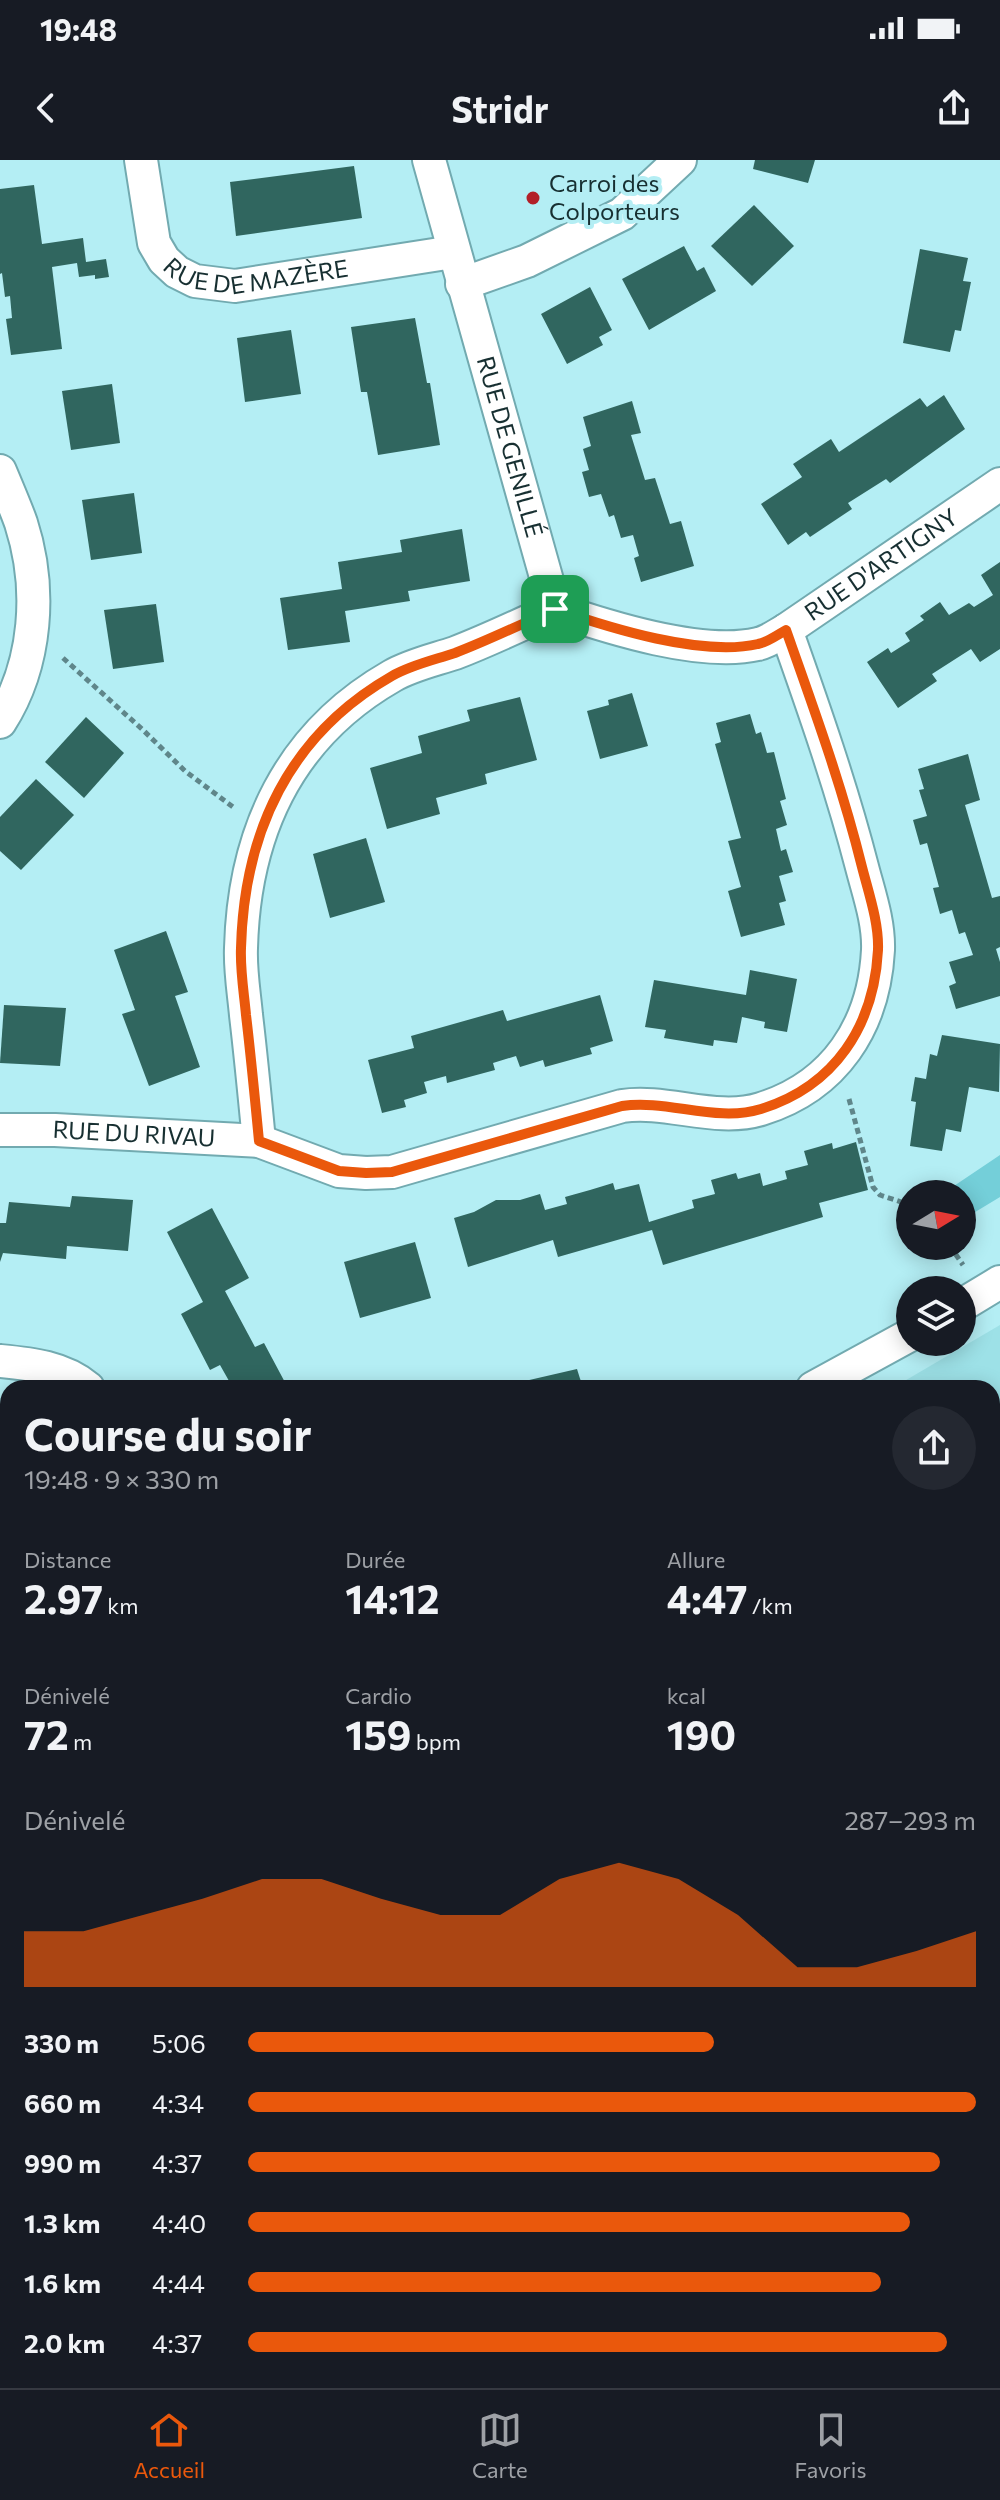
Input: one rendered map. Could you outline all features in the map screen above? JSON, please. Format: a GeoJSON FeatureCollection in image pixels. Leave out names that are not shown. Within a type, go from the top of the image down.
{"type":"FeatureCollection","features":[{"type":"Feature","properties":{"kind":"street","name":"RUE DE MAZÈRE"},"geometry":{"type":"LineString","coordinates":[[141,160],[154,243],[164,260],[177,272],[195,281],[235,286],[453,252]]}},
{"type":"Feature","properties":{"kind":"street","name":"RUE DE GENILLÉ"},"geometry":{"type":"LineString","coordinates":[[429,160],[555,609]]}},
{"type":"Feature","properties":{"kind":"street"},"geometry":{"type":"LineString","coordinates":[[462,284],[527,261],[622,214],[680,160]]}},
{"type":"Feature","properties":{"kind":"street"},"geometry":{"type":"LineString","coordinates":[[0,471],[21,522],[34,584],[28,656],[0,722]]}},
{"type":"Feature","properties":{"kind":"street","name":"RUE D'ARTIGNY"},"geometry":{"type":"LineString","coordinates":[[555,609],[608,627],[711,648],[736,648],[762,643],[786,630],[1000,484]]}},
{"type":"Feature","properties":{"kind":"street"},"geometry":{"type":"LineString","coordinates":[[259,1141],[240,951],[252,853],[266,814],[287,775],[315,737],[347,705],[395,674],[458,651],[555,609]]}},
{"type":"Feature","properties":{"kind":"street","name":"RUE DU RIVAU"},"geometry":{"type":"LineString","coordinates":[[0,1130],[34,1129],[259,1141],[339,1171],[366,1173],[392,1172],[639,1103],[731,1113],[756,1111],[788,1100],[816,1080],[852,1043],[873,995],[878,947],[874,916],[842,788],[786,630]]}},
{"type":"Feature","properties":{"kind":"street"},"geometry":{"type":"LineString","coordinates":[[976,1297],[1000,1282]]}},
{"type":"Feature","properties":{"kind":"street"},"geometry":{"type":"LineString","coordinates":[[828,1380],[896,1343]]}},
{"type":"Feature","properties":{"kind":"street"},"geometry":{"type":"LineString","coordinates":[[0,1361],[47,1367],[78,1380]]}},
{"type":"Feature","properties":{"kind":"path"},"geometry":{"type":"LineString","coordinates":[[28,656],[59,654],[185,771],[232,807],[266,814]]}},
{"type":"Feature","properties":{"kind":"path"},"geometry":{"type":"LineString","coordinates":[[839,1059],[873,1187],[880,1195],[896,1200]]}},
{"type":"Feature","properties":{"kind":"shaded area"},"geometry":{"type":"Polygon","coordinates":[[[1000,1155],[1000,1197],[976,1212],[976,1180],[963,1180],[1000,1155]]]}},
{"type":"Feature","properties":{"kind":"shaded area"},"geometry":{"type":"Polygon","coordinates":[[[1000,1325],[1000,1380],[906,1380],[947,1356],[976,1356],[976,1339],[1000,1325]]]}},
{"type":"Feature","properties":{"kind":"building"},"geometry":{"type":"Polygon","coordinates":[[[755,160],[815,160],[808,183],[753,169],[755,160]]]}},
{"type":"Feature","properties":{"kind":"building"},"geometry":{"type":"Polygon","coordinates":[[[354,166],[362,218],[236,236],[230,182],[354,166]]]}},
{"type":"Feature","properties":{"kind":"building"},"geometry":{"type":"Polygon","coordinates":[[[34,185],[42,244],[83,238],[86,262],[106,259],[109,277],[79,277],[77,263],[52,267],[62,349],[11,355],[6,319],[12,318],[10,296],[5,297],[0,274],[0,189],[34,185]]]}},
{"type":"Feature","properties":{"kind":"building"},"geometry":{"type":"Polygon","coordinates":[[[754,205],[794,246],[752,286],[711,246],[754,205]]]}},
{"type":"Feature","properties":{"kind":"building"},"geometry":{"type":"Polygon","coordinates":[[[684,246],[697,271],[704,267],[716,291],[649,330],[622,279],[684,246]]]}},
{"type":"Feature","properties":{"kind":"building"},"geometry":{"type":"Polygon","coordinates":[[[920,249],[968,258],[963,281],[971,282],[961,331],[955,330],[950,352],[903,343],[920,249]]]}},
{"type":"Feature","properties":{"kind":"building"},"geometry":{"type":"Polygon","coordinates":[[[590,287],[612,330],[599,337],[603,345],[567,364],[541,314],[590,287]]]}},
{"type":"Feature","properties":{"kind":"building"},"geometry":{"type":"Polygon","coordinates":[[[415,318],[440,445],[378,455],[367,392],[361,392],[351,327],[415,318]]]}},
{"type":"Feature","properties":{"kind":"building"},"geometry":{"type":"Polygon","coordinates":[[[291,330],[301,394],[245,402],[237,338],[291,330]]]}},
{"type":"Feature","properties":{"kind":"building"},"geometry":{"type":"Polygon","coordinates":[[[112,384],[120,443],[71,450],[62,391],[112,384]]]}},
{"type":"Feature","properties":{"kind":"building"},"geometry":{"type":"Polygon","coordinates":[[[944,395],[965,429],[890,483],[886,479],[848,503],[852,509],[810,537],[806,532],[788,545],[761,504],[802,477],[793,464],[831,439],[839,452],[920,398],[927,407],[944,395]]]}},
{"type":"Feature","properties":{"kind":"building"},"geometry":{"type":"Polygon","coordinates":[[[632,401],[641,433],[631,435],[645,480],[655,478],[670,524],[681,521],[694,566],[641,582],[634,558],[639,556],[633,535],[621,538],[614,515],[609,517],[601,494],[589,497],[582,472],[589,470],[583,449],[591,446],[583,417],[632,401]]]}},
{"type":"Feature","properties":{"kind":"building"},"geometry":{"type":"Polygon","coordinates":[[[134,493],[142,553],[91,560],[82,500],[134,493]]]}},
{"type":"Feature","properties":{"kind":"building"},"geometry":{"type":"Polygon","coordinates":[[[462,529],[470,581],[408,591],[410,601],[345,611],[350,642],[288,650],[280,598],[342,589],[338,562],[402,552],[400,540],[462,529]]]}},
{"type":"Feature","properties":{"kind":"building"},"geometry":{"type":"Polygon","coordinates":[[[1000,562],[1000,649],[980,662],[971,649],[932,674],[937,681],[898,708],[867,662],[888,648],[891,653],[910,641],[905,633],[924,620],[920,616],[940,602],[949,615],[969,603],[974,607],[993,595],[981,575],[1000,562]]]}},
{"type":"Feature","properties":{"kind":"building"},"geometry":{"type":"Polygon","coordinates":[[[156,604],[164,662],[113,669],[104,610],[156,604]]]}},
{"type":"Feature","properties":{"kind":"building"},"geometry":{"type":"Polygon","coordinates":[[[632,693],[648,746],[600,759],[587,711],[609,705],[608,700],[632,693]]]}},
{"type":"Feature","properties":{"kind":"building"},"geometry":{"type":"Polygon","coordinates":[[[520,697],[537,760],[485,774],[487,784],[436,798],[440,814],[387,829],[370,768],[422,753],[418,736],[470,721],[467,710],[520,697]]]}},
{"type":"Feature","properties":{"kind":"building"},"geometry":{"type":"Polygon","coordinates":[[[750,714],[756,734],[761,732],[767,753],[774,752],[786,799],[780,801],[787,825],[776,829],[781,851],[786,849],[793,872],[779,876],[786,901],[779,903],[785,925],[741,937],[728,891],[741,887],[728,841],[741,838],[715,744],[721,742],[716,723],[750,714]]]}},
{"type":"Feature","properties":{"kind":"building"},"geometry":{"type":"Polygon","coordinates":[[[86,717],[124,753],[84,798],[45,762],[86,717]]]}},
{"type":"Feature","properties":{"kind":"building"},"geometry":{"type":"Polygon","coordinates":[[[968,754],[980,800],[965,805],[992,898],[1000,896],[1000,947],[996,949],[1000,962],[1000,996],[956,1009],[949,986],[956,983],[949,962],[973,955],[965,932],[959,934],[952,910],[940,914],[933,888],[939,887],[927,843],[920,845],[913,820],[927,816],[919,790],[924,789],[918,769],[968,754]]]}},
{"type":"Feature","properties":{"kind":"building"},"geometry":{"type":"Polygon","coordinates":[[[36,779],[74,815],[21,870],[0,851],[0,817],[36,779]]]}},
{"type":"Feature","properties":{"kind":"building"},"geometry":{"type":"Polygon","coordinates":[[[366,838],[385,902],[330,918],[313,854],[366,838]]]}},
{"type":"Feature","properties":{"kind":"building"},"geometry":{"type":"Polygon","coordinates":[[[166,931],[188,992],[175,996],[200,1067],[149,1086],[122,1014],[135,1010],[114,950],[166,931]]]}},
{"type":"Feature","properties":{"kind":"building"},"geometry":{"type":"Polygon","coordinates":[[[750,970],[797,979],[787,1032],[764,1028],[765,1022],[742,1017],[737,1043],[714,1040],[713,1046],[664,1038],[666,1030],[645,1027],[654,980],[746,995],[750,970]]]}},
{"type":"Feature","properties":{"kind":"building"},"geometry":{"type":"Polygon","coordinates":[[[600,995],[613,1041],[590,1048],[592,1054],[545,1067],[543,1060],[520,1067],[516,1056],[493,1063],[495,1070],[447,1083],[446,1076],[424,1082],[427,1093],[404,1100],[406,1107],[382,1113],[368,1060],[414,1048],[411,1036],[503,1010],[507,1021],[600,995]]]}},
{"type":"Feature","properties":{"kind":"building"},"geometry":{"type":"Polygon","coordinates":[[[4,1005],[66,1008],[60,1066],[0,1063],[4,1005]]]}},
{"type":"Feature","properties":{"kind":"building"},"geometry":{"type":"Polygon","coordinates":[[[942,1035],[1000,1044],[999,1092],[969,1087],[961,1132],[946,1129],[942,1151],[910,1146],[916,1102],[911,1101],[915,1077],[926,1079],[930,1054],[937,1056],[942,1035]]]}},
{"type":"Feature","properties":{"kind":"building"},"geometry":{"type":"Polygon","coordinates":[[[856,1142],[868,1190],[819,1203],[823,1217],[663,1265],[652,1230],[558,1257],[553,1240],[468,1267],[454,1218],[496,1200],[520,1200],[540,1194],[545,1210],[567,1204],[565,1197],[613,1183],[615,1190],[639,1184],[649,1222],[694,1208],[692,1200],[715,1194],[711,1180],[736,1173],[738,1179],[760,1173],[763,1186],[787,1179],[785,1171],[808,1165],[804,1151],[832,1143],[833,1149],[856,1142]]]}},
{"type":"Feature","properties":{"kind":"building"},"geometry":{"type":"Polygon","coordinates":[[[72,1196],[133,1200],[128,1251],[67,1246],[66,1259],[3,1253],[0,1262],[0,1223],[6,1223],[9,1202],[70,1207],[72,1196]]]}},
{"type":"Feature","properties":{"kind":"building"},"geometry":{"type":"Polygon","coordinates":[[[212,1208],[249,1278],[225,1291],[255,1347],[264,1343],[284,1380],[228,1380],[220,1365],[210,1370],[181,1314],[203,1302],[167,1232],[212,1208]]]}},
{"type":"Feature","properties":{"kind":"building"},"geometry":{"type":"Polygon","coordinates":[[[415,1242],[431,1298],[360,1318],[344,1262],[415,1242]]]}},
{"type":"Feature","properties":{"kind":"building"},"geometry":{"type":"Polygon","coordinates":[[[577,1369],[580,1380],[529,1380],[577,1369]]]}},
{"type":"Feature","properties":{"kind":"place","name":"Carroi des Colporteurs"},"geometry":{"type":"Point","coordinates":[533,198]}},
{"type":"Feature","properties":{"kind":"route"},"geometry":{"type":"LineString","coordinates":[[555,609],[608,627],[711,648],[736,648],[762,643],[786,630],[842,788],[874,916],[878,947],[873,995],[852,1043],[816,1080],[788,1100],[756,1111],[731,1113],[639,1103],[392,1172],[339,1171],[259,1141],[240,951],[252,853],[266,814],[287,775],[315,737],[347,705],[395,674],[458,651],[555,609]]}}]}
